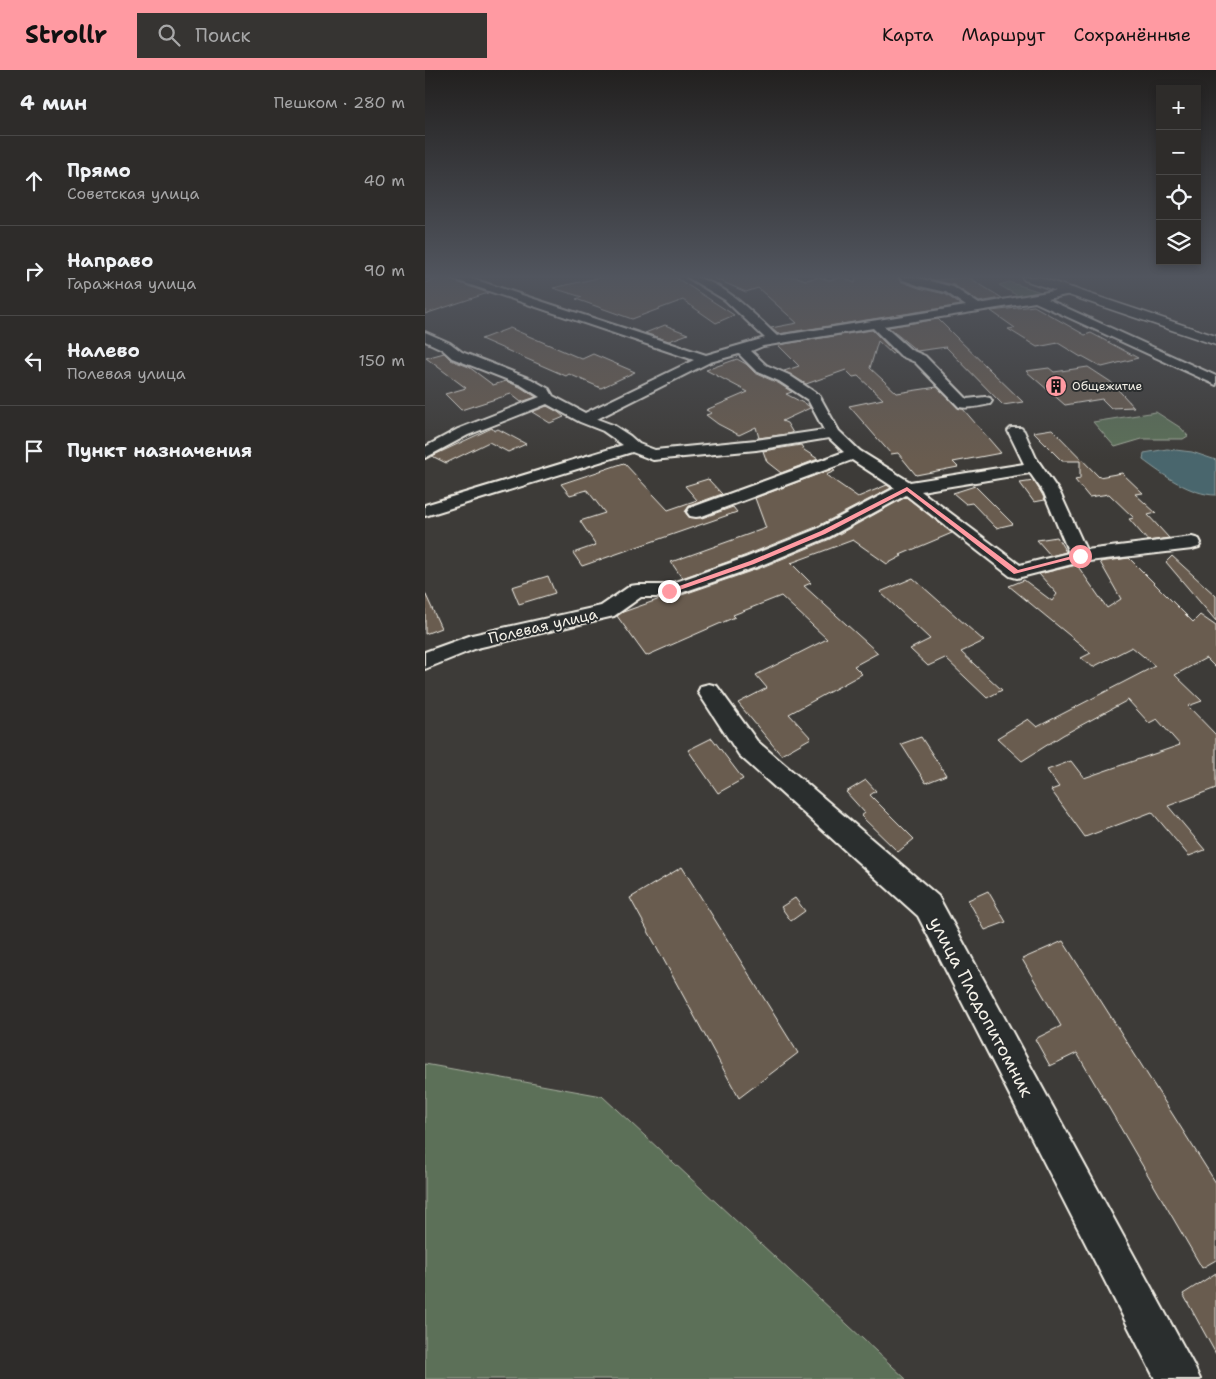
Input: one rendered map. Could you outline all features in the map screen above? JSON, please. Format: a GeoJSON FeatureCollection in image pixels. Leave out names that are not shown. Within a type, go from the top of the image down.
{"type":"FeatureCollection","features":[{"type":"Feature","properties":{"kind":"street"},"geometry":{"type":"LineString","coordinates":[[429,338],[446,346],[457,356],[526,382],[544,392],[548,399],[585,419],[608,428],[625,439],[633,447],[653,455],[756,445],[833,433]]}},
{"type":"Feature","properties":{"kind":"street"},"geometry":{"type":"LineString","coordinates":[[643,338],[705,359]]}},
{"type":"Feature","properties":{"kind":"street"},"geometry":{"type":"LineString","coordinates":[[585,419],[705,359],[786,338]]}},
{"type":"Feature","properties":{"kind":"street"},"geometry":{"type":"LineString","coordinates":[[890,338],[906,353],[920,359],[964,404],[985,402]]}},
{"type":"Feature","properties":{"kind":"street"},"geometry":{"type":"LineString","coordinates":[[1123,338],[1216,381]]}},
{"type":"Feature","properties":{"kind":"street"},"geometry":{"type":"LineString","coordinates":[[742,350],[761,368],[798,386],[814,398],[833,433],[854,454],[907,488],[1017,572],[1080,556],[1192,542]]}},
{"type":"Feature","properties":{"kind":"street"},"geometry":{"type":"LineString","coordinates":[[425,453],[463,432],[548,399]]}},
{"type":"Feature","properties":{"kind":"street"},"geometry":{"type":"LineString","coordinates":[[1016,431],[1034,466],[1051,493],[1080,556]]}},
{"type":"Feature","properties":{"kind":"street"},"geometry":{"type":"LineString","coordinates":[[425,435],[449,440]]}},
{"type":"Feature","properties":{"kind":"street"},"geometry":{"type":"LineString","coordinates":[[425,511],[633,447]]}},
{"type":"Feature","properties":{"kind":"street"},"geometry":{"type":"LineString","coordinates":[[696,512],[854,454]]}},
{"type":"Feature","properties":{"kind":"street","name":"Полевая улица"},"geometry":{"type":"LineString","coordinates":[[425,661],[472,642],[607,611],[637,592],[669,591],[752,562],[823,533],[907,488],[1034,466]]}},
{"type":"Feature","properties":{"kind":"street","name":"улица Плодопитомник"},"geometry":{"type":"LineString","coordinates":[[709,692],[748,748],[928,906],[1178,1379]]}},
{"type":"Feature","properties":{"kind":"green space"},"geometry":{"type":"Polygon","coordinates":[[[1156,412],[1181,428],[1188,436],[1183,439],[1142,439],[1115,447],[1093,422],[1156,412]]]}},
{"type":"Feature","properties":{"kind":"green space"},"geometry":{"type":"Polygon","coordinates":[[[425,1064],[602,1096],[906,1379],[425,1379],[425,1064]]]}},
{"type":"Feature","properties":{"kind":"water"},"geometry":{"type":"Polygon","coordinates":[[[1167,449],[1192,452],[1216,460],[1216,495],[1197,492],[1187,488],[1168,478],[1143,460],[1144,453],[1167,449]]]}},
{"type":"Feature","properties":{"kind":"building"},"geometry":{"type":"Polygon","coordinates":[[[533,338],[582,359],[593,354],[635,372],[601,388],[569,374],[566,376],[481,339],[533,338]]]}},
{"type":"Feature","properties":{"kind":"building"},"geometry":{"type":"Polygon","coordinates":[[[660,338],[677,338],[669,341],[660,338]]]}},
{"type":"Feature","properties":{"kind":"building"},"geometry":{"type":"Polygon","coordinates":[[[821,338],[880,338],[895,353],[892,354],[878,341],[870,368],[897,393],[937,387],[958,408],[963,409],[1001,453],[953,462],[958,467],[916,475],[898,453],[891,454],[849,406],[883,399],[858,376],[853,377],[846,370],[806,384],[784,371],[799,366],[778,345],[821,338]]]}},
{"type":"Feature","properties":{"kind":"building"},"geometry":{"type":"Polygon","coordinates":[[[901,338],[958,338],[1023,402],[1003,405],[946,347],[917,351],[901,338]]]}},
{"type":"Feature","properties":{"kind":"building"},"geometry":{"type":"Polygon","coordinates":[[[1023,338],[1101,338],[1138,358],[1102,367],[1058,343],[1037,347],[1023,338]]]}},
{"type":"Feature","properties":{"kind":"building"},"geometry":{"type":"Polygon","coordinates":[[[444,353],[451,360],[469,367],[493,385],[506,381],[536,397],[521,402],[511,394],[461,410],[445,394],[466,388],[426,358],[444,353]]]}},
{"type":"Feature","properties":{"kind":"building"},"geometry":{"type":"Polygon","coordinates":[[[737,359],[746,364],[755,373],[778,383],[792,392],[786,394],[809,406],[810,408],[782,421],[787,423],[793,433],[759,438],[756,427],[739,435],[706,415],[712,413],[706,410],[748,392],[706,370],[737,359]]]}},
{"type":"Feature","properties":{"kind":"building"},"geometry":{"type":"Polygon","coordinates":[[[1088,367],[1111,382],[1134,407],[1111,408],[1102,399],[1065,405],[1026,371],[1049,368],[1054,372],[1088,367]]]}},
{"type":"Feature","properties":{"kind":"building"},"geometry":{"type":"Polygon","coordinates":[[[547,406],[564,417],[550,423],[532,412],[547,406]]]}},
{"type":"Feature","properties":{"kind":"building"},"geometry":{"type":"Polygon","coordinates":[[[492,428],[494,431],[498,429],[526,444],[508,452],[489,442],[446,463],[432,456],[492,428]]]}},
{"type":"Feature","properties":{"kind":"building"},"geometry":{"type":"Polygon","coordinates":[[[1052,429],[1099,477],[1122,473],[1143,493],[1135,494],[1156,513],[1148,515],[1169,538],[1148,541],[1129,519],[1134,518],[1109,494],[1089,497],[1075,480],[1080,479],[1080,461],[1062,461],[1033,432],[1052,429]]]}},
{"type":"Feature","properties":{"kind":"building"},"geometry":{"type":"Polygon","coordinates":[[[801,445],[804,450],[818,459],[781,473],[767,462],[763,451],[801,445]]]}},
{"type":"Feature","properties":{"kind":"building"},"geometry":{"type":"Polygon","coordinates":[[[624,463],[668,510],[697,500],[685,486],[708,479],[722,494],[689,506],[685,512],[689,517],[702,518],[733,507],[737,512],[582,566],[573,553],[596,545],[580,521],[605,513],[587,490],[570,495],[561,484],[624,463]]]}},
{"type":"Feature","properties":{"kind":"building"},"geometry":{"type":"Polygon","coordinates":[[[832,469],[835,471],[826,475],[858,497],[887,485],[891,488],[816,527],[682,578],[671,562],[766,528],[755,498],[832,469]]]}},
{"type":"Feature","properties":{"kind":"building"},"geometry":{"type":"Polygon","coordinates":[[[1034,481],[1045,500],[1034,502],[1020,483],[1034,481]]]}},
{"type":"Feature","properties":{"kind":"building"},"geometry":{"type":"Polygon","coordinates":[[[975,486],[1013,524],[996,528],[972,503],[966,504],[953,493],[975,486]]]}},
{"type":"Feature","properties":{"kind":"building"},"geometry":{"type":"Polygon","coordinates":[[[906,497],[952,533],[900,555],[902,556],[887,564],[853,540],[791,563],[811,583],[804,586],[878,653],[854,666],[862,674],[789,714],[811,738],[781,755],[738,703],[767,688],[756,675],[827,639],[781,596],[733,615],[735,617],[646,656],[617,616],[623,612],[660,599],[670,599],[760,568],[830,539],[906,497]]]}},
{"type":"Feature","properties":{"kind":"building"},"geometry":{"type":"Polygon","coordinates":[[[1057,537],[1066,552],[1051,556],[1037,540],[1057,537]]]}},
{"type":"Feature","properties":{"kind":"building"},"geometry":{"type":"Polygon","coordinates":[[[1172,556],[1216,596],[1216,621],[1166,562],[1172,556]]]}},
{"type":"Feature","properties":{"kind":"building"},"geometry":{"type":"Polygon","coordinates":[[[1129,558],[1193,622],[1200,615],[1216,626],[1216,668],[1206,658],[1175,675],[1202,701],[1188,706],[1216,735],[1216,788],[1168,806],[1205,850],[1189,856],[1152,812],[1085,837],[1051,790],[1059,787],[1047,770],[1071,761],[1084,778],[1180,745],[1157,719],[1149,723],[1128,700],[1063,735],[1022,761],[997,738],[1028,719],[1037,727],[1155,666],[1132,647],[1093,667],[1081,658],[1091,653],[1009,586],[1024,580],[1052,601],[1057,594],[1039,574],[1077,565],[1107,608],[1121,599],[1100,562],[1129,558]]]}},
{"type":"Feature","properties":{"kind":"building"},"geometry":{"type":"Polygon","coordinates":[[[548,576],[555,593],[519,604],[512,587],[548,576]]]}},
{"type":"Feature","properties":{"kind":"building"},"geometry":{"type":"Polygon","coordinates":[[[913,578],[984,641],[961,652],[1002,690],[987,698],[945,658],[928,666],[910,649],[930,639],[880,592],[913,578]]]}},
{"type":"Feature","properties":{"kind":"building"},"geometry":{"type":"Polygon","coordinates":[[[425,593],[441,628],[425,634],[425,593]]]}},
{"type":"Feature","properties":{"kind":"building"},"geometry":{"type":"Polygon","coordinates":[[[921,737],[946,775],[926,783],[901,744],[921,737]]]}},
{"type":"Feature","properties":{"kind":"building"},"geometry":{"type":"Polygon","coordinates":[[[712,738],[743,779],[718,793],[688,750],[712,738]]]}},
{"type":"Feature","properties":{"kind":"building"},"geometry":{"type":"Polygon","coordinates":[[[866,780],[876,791],[870,795],[914,839],[898,852],[861,816],[865,813],[846,792],[866,780]]]}},
{"type":"Feature","properties":{"kind":"building"},"geometry":{"type":"Polygon","coordinates":[[[682,867],[798,1053],[739,1098],[630,898],[682,867]]]}},
{"type":"Feature","properties":{"kind":"building"},"geometry":{"type":"Polygon","coordinates":[[[988,891],[1006,922],[985,930],[968,900],[988,891]]]}},
{"type":"Feature","properties":{"kind":"building"},"geometry":{"type":"Polygon","coordinates":[[[795,898],[805,911],[791,921],[781,907],[795,898]]]}},
{"type":"Feature","properties":{"kind":"building"},"geometry":{"type":"Polygon","coordinates":[[[1063,941],[1216,1183],[1216,1260],[1202,1268],[1077,1053],[1050,1066],[1035,1039],[1061,1026],[1022,959],[1063,941]]]}},
{"type":"Feature","properties":{"kind":"building"},"geometry":{"type":"Polygon","coordinates":[[[1216,1273],[1216,1354],[1183,1294],[1216,1273]]]}},
{"type":"Feature","properties":{"kind":"place","name":"Общежитие"},"geometry":{"type":"Point","coordinates":[1056,386]}},
{"type":"Feature","properties":{"kind":"route"},"geometry":{"type":"LineString","coordinates":[[669,591],[752,562],[823,533],[907,488],[1017,572],[1080,556]]}}]}
